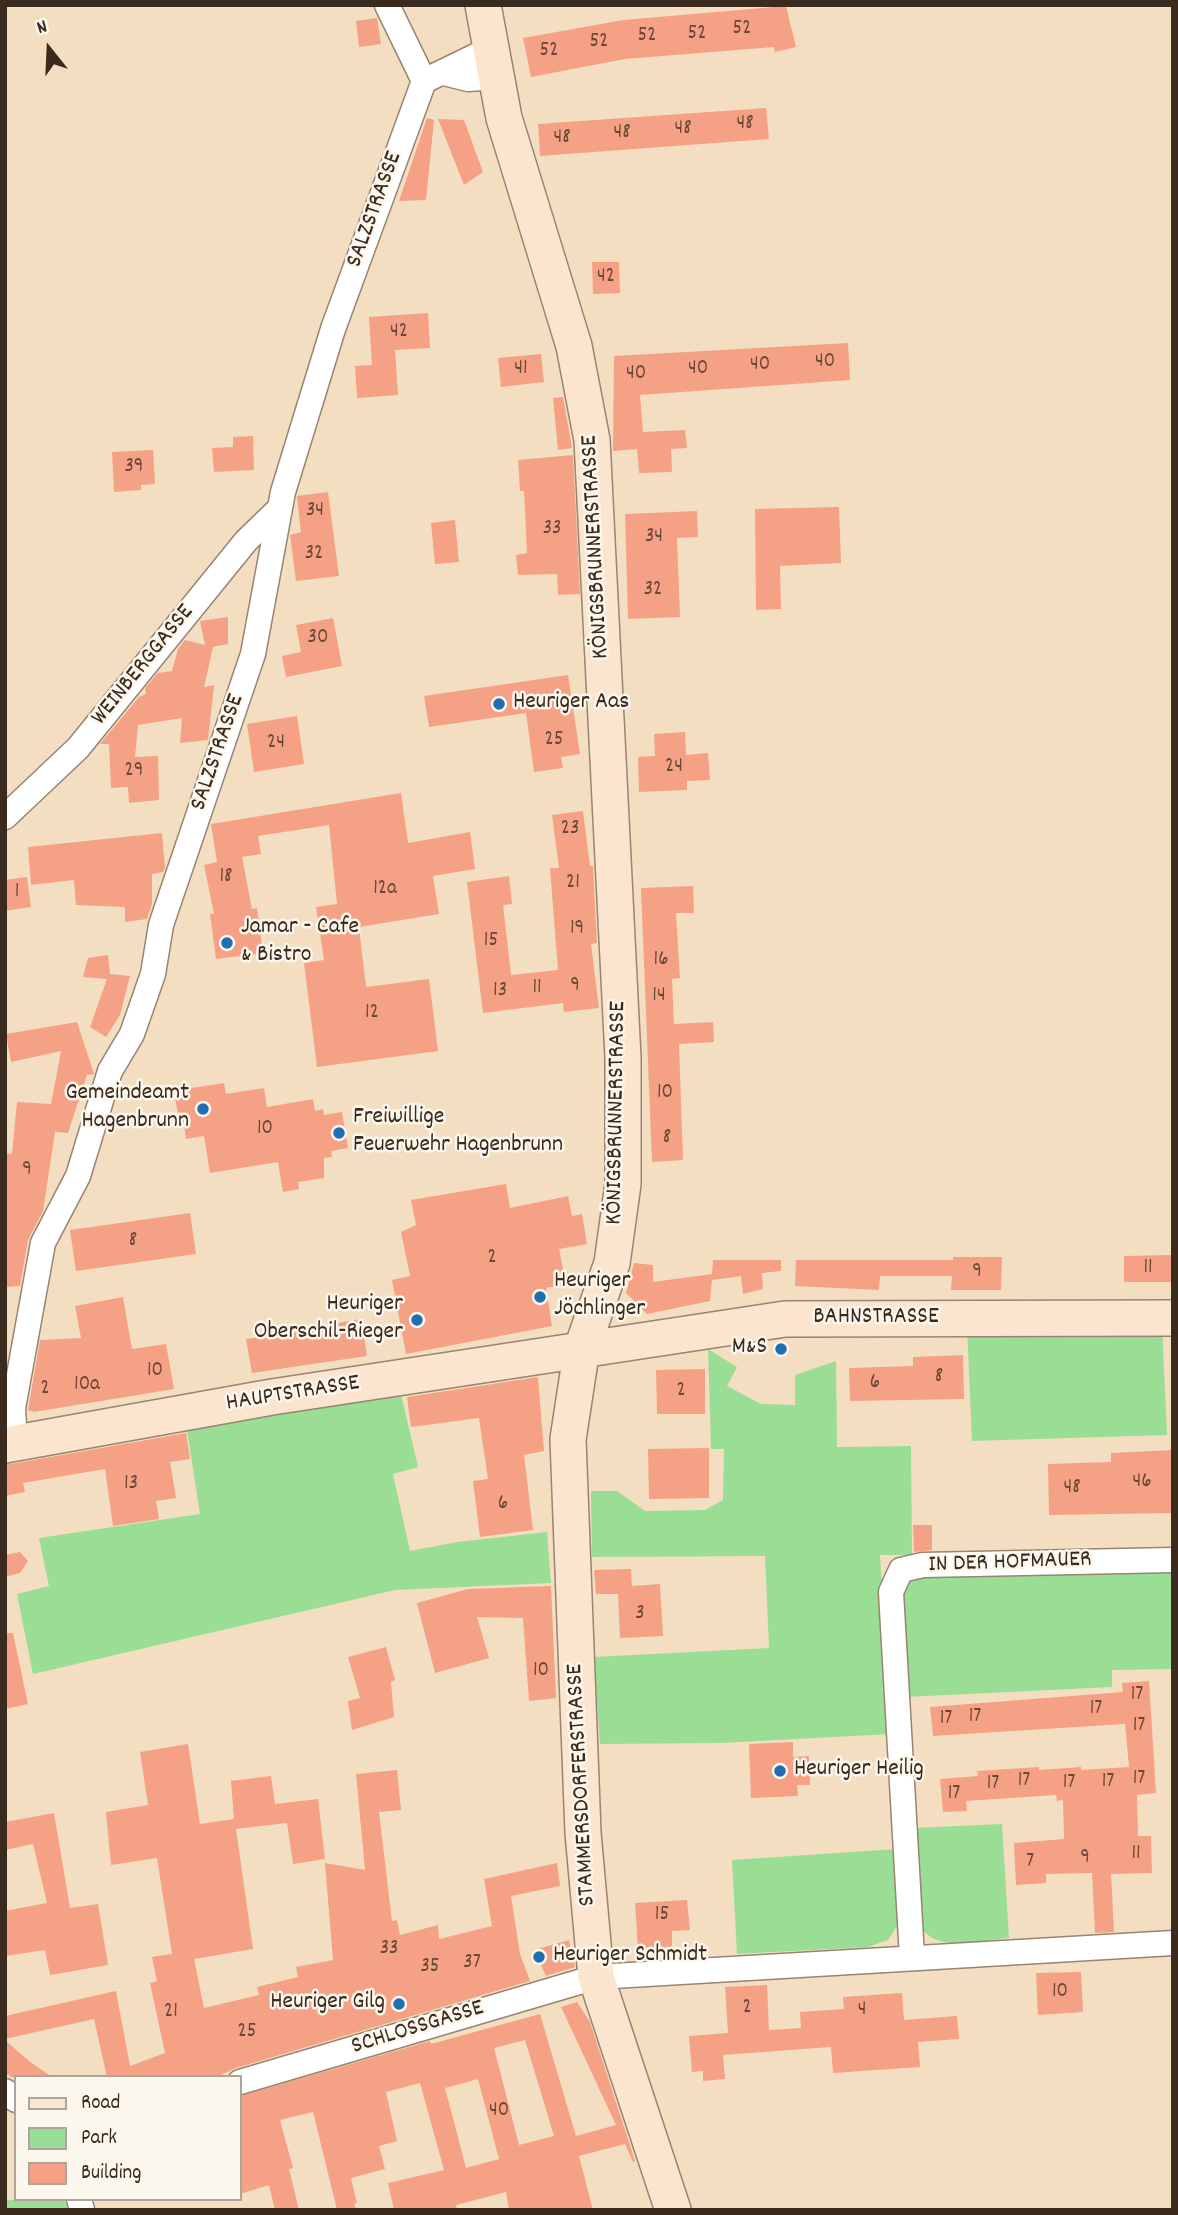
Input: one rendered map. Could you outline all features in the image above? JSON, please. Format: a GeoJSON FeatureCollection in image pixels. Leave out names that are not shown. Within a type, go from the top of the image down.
{"type":"FeatureCollection","features":[{"type":"Feature","properties":{"kind":"street"},"geometry":{"type":"LineString","coordinates":[[387,5],[434,77],[468,79],[493,63]]}},
{"type":"Feature","properties":{"kind":"street","name":"KÖNIGSBRUNNERSTRASSE"},"geometry":{"type":"LineString","coordinates":[[484,5],[493,63],[524,192],[574,346],[592,440],[623,1058],[623,1184],[612,1263],[582,1348]]}},
{"type":"Feature","properties":{"kind":"street","name":"SALZSTRASSE"},"geometry":{"type":"LineString","coordinates":[[10,1444],[13,1408],[43,1243],[78,1176],[110,1071],[132,1034],[153,974],[161,925],[253,654],[268,581],[278,510],[333,329],[434,77]]}},
{"type":"Feature","properties":{"kind":"street","name":"WEINBERGGASSE"},"geometry":{"type":"LineString","coordinates":[[5,817],[78,748],[246,541],[278,510]]}},
{"type":"Feature","properties":{"kind":"street","name":"BAHNSTRASSE"},"geometry":{"type":"LineString","coordinates":[[582,1348],[785,1319],[1173,1318]]}},
{"type":"Feature","properties":{"kind":"street","name":"HAUPTSTRASSE"},"geometry":{"type":"LineString","coordinates":[[10,1444],[272,1397],[582,1348]]}},
{"type":"Feature","properties":{"kind":"street","name":"STAMMERSDORFERSTRASSE"},"geometry":{"type":"LineString","coordinates":[[582,1348],[568,1438],[583,1833],[596,1977],[673,2210]]}},
{"type":"Feature","properties":{"kind":"street","name":"IN DER HOFMAUER"},"geometry":{"type":"LineString","coordinates":[[912,1957],[891,1592],[901,1570],[923,1564],[1173,1560]]}},
{"type":"Feature","properties":{"kind":"street"},"geometry":{"type":"LineString","coordinates":[[596,1977],[1173,1943]]}},
{"type":"Feature","properties":{"kind":"street","name":"SCHLOSSGASSE"},"geometry":{"type":"LineString","coordinates":[[242,2081],[596,1977]]}},
{"type":"Feature","properties":{"kind":"green space"},"geometry":{"type":"Polygon","coordinates":[[[967,1326],[1162,1326],[1167,1435],[972,1441],[967,1326]]]}},
{"type":"Feature","properties":{"kind":"green space"},"geometry":{"type":"Polygon","coordinates":[[[708,1349],[737,1367],[727,1386],[761,1404],[795,1405],[795,1375],[836,1361],[837,1447],[911,1446],[912,1555],[880,1555],[891,1734],[721,1743],[600,1744],[594,1657],[769,1648],[765,1556],[592,1557],[591,1491],[617,1491],[645,1511],[705,1510],[723,1500],[724,1449],[711,1449],[708,1349]]]}},
{"type":"Feature","properties":{"kind":"green space"},"geometry":{"type":"Polygon","coordinates":[[[400,1390],[418,1467],[393,1474],[410,1551],[457,1542],[547,1532],[551,1583],[395,1590],[33,1674],[17,1594],[49,1586],[39,1538],[200,1514],[186,1424],[400,1390]]]}},
{"type":"Feature","properties":{"kind":"green space"},"geometry":{"type":"Polygon","coordinates":[[[1173,1566],[1173,1669],[1112,1670],[1112,1687],[906,1697],[900,1593],[905,1583],[913,1578],[1173,1566]]]}},
{"type":"Feature","properties":{"kind":"green space"},"geometry":{"type":"Polygon","coordinates":[[[1002,1824],[1009,1938],[959,1943],[936,1940],[920,1925],[914,1828],[1002,1824]]]}},
{"type":"Feature","properties":{"kind":"green space"},"geometry":{"type":"Polygon","coordinates":[[[897,1849],[899,1923],[888,1940],[868,1947],[737,1954],[732,1860],[897,1849]]]}},
{"type":"Feature","properties":{"kind":"green space"},"geometry":{"type":"Polygon","coordinates":[[[5,2200],[66,2201],[68,2210],[5,2210],[5,2200]]]}},
{"type":"Feature","properties":{"kind":"building"},"geometry":{"type":"Polygon","coordinates":[[[786,6],[796,47],[775,52],[774,47],[625,59],[531,77],[523,38],[623,20],[786,6]]]}},
{"type":"Feature","properties":{"kind":"building"},"geometry":{"type":"Polygon","coordinates":[[[377,18],[381,44],[359,47],[356,21],[377,18]]]}},
{"type":"Feature","properties":{"kind":"building"},"geometry":{"type":"Polygon","coordinates":[[[766,108],[769,139],[540,156],[538,124],[766,108]]]}},
{"type":"Feature","properties":{"kind":"building"},"geometry":{"type":"Polygon","coordinates":[[[427,118],[434,120],[426,200],[399,201],[427,118]]]}},
{"type":"Feature","properties":{"kind":"building"},"geometry":{"type":"Polygon","coordinates":[[[438,119],[464,120],[483,172],[464,185],[438,119]]]}},
{"type":"Feature","properties":{"kind":"building"},"geometry":{"type":"Polygon","coordinates":[[[592,262],[619,262],[620,293],[593,294],[592,262]]]}},
{"type":"Feature","properties":{"kind":"building"},"geometry":{"type":"Polygon","coordinates":[[[428,313],[430,348],[395,350],[398,395],[357,398],[355,366],[372,365],[369,317],[428,313]]]}},
{"type":"Feature","properties":{"kind":"building"},"geometry":{"type":"Polygon","coordinates":[[[848,343],[850,380],[640,395],[643,432],[685,430],[687,448],[671,449],[672,472],[639,473],[637,449],[613,451],[614,356],[848,343]]]}},
{"type":"Feature","properties":{"kind":"building"},"geometry":{"type":"Polygon","coordinates":[[[541,354],[544,382],[501,387],[498,358],[541,354]]]}},
{"type":"Feature","properties":{"kind":"building"},"geometry":{"type":"Polygon","coordinates":[[[563,397],[572,448],[558,450],[553,398],[563,397]]]}},
{"type":"Feature","properties":{"kind":"building"},"geometry":{"type":"Polygon","coordinates":[[[253,436],[254,470],[214,472],[212,448],[233,447],[233,437],[253,436]]]}},
{"type":"Feature","properties":{"kind":"building"},"geometry":{"type":"Polygon","coordinates":[[[153,450],[155,484],[141,485],[141,490],[114,492],[112,452],[153,450]]]}},
{"type":"Feature","properties":{"kind":"building"},"geometry":{"type":"Polygon","coordinates":[[[573,455],[580,594],[558,595],[557,574],[518,575],[516,555],[527,553],[524,491],[520,491],[518,460],[573,455]]]}},
{"type":"Feature","properties":{"kind":"building"},"geometry":{"type":"Polygon","coordinates":[[[328,492],[339,576],[296,581],[290,535],[301,532],[297,496],[328,492]]]}},
{"type":"Feature","properties":{"kind":"building"},"geometry":{"type":"Polygon","coordinates":[[[839,507],[841,563],[780,566],[781,609],[756,610],[755,509],[839,507]]]}},
{"type":"Feature","properties":{"kind":"building"},"geometry":{"type":"Polygon","coordinates":[[[697,511],[698,537],[677,538],[680,617],[628,619],[625,514],[697,511]]]}},
{"type":"Feature","properties":{"kind":"building"},"geometry":{"type":"Polygon","coordinates":[[[455,520],[459,562],[435,564],[431,523],[455,520]]]}},
{"type":"Feature","properties":{"kind":"building"},"geometry":{"type":"Polygon","coordinates":[[[228,617],[228,644],[213,647],[204,687],[214,685],[208,740],[180,743],[182,718],[138,725],[135,757],[158,756],[159,800],[129,803],[128,787],[111,788],[109,744],[100,744],[139,697],[146,694],[145,688],[158,673],[172,671],[178,649],[185,640],[205,645],[200,621],[228,617]]]}},
{"type":"Feature","properties":{"kind":"building"},"geometry":{"type":"Polygon","coordinates":[[[333,618],[342,666],[286,677],[282,656],[301,652],[296,625],[333,618]]]}},
{"type":"Feature","properties":{"kind":"building","name":"Heuriger Aas"},"geometry":{"type":"Polygon","coordinates":[[[568,675],[580,754],[561,757],[563,768],[534,772],[526,713],[429,727],[424,696],[568,675]]]}},
{"type":"Feature","properties":{"kind":"building"},"geometry":{"type":"Polygon","coordinates":[[[297,716],[304,764],[254,772],[247,724],[297,716]]]}},
{"type":"Feature","properties":{"kind":"building"},"geometry":{"type":"Polygon","coordinates":[[[685,732],[686,755],[708,753],[710,780],[687,781],[687,790],[639,792],[638,757],[655,756],[654,734],[685,732]]]}},
{"type":"Feature","properties":{"kind":"building"},"geometry":{"type":"Polygon","coordinates":[[[401,793],[408,843],[470,832],[475,869],[433,876],[439,914],[359,927],[366,987],[429,979],[438,1051],[317,1067],[304,963],[324,960],[316,907],[337,904],[329,825],[258,836],[261,854],[242,857],[252,909],[257,908],[263,953],[216,959],[210,914],[214,914],[204,865],[217,862],[211,824],[401,793]]]}},
{"type":"Feature","properties":{"kind":"building"},"geometry":{"type":"Polygon","coordinates":[[[583,811],[590,866],[593,866],[597,943],[591,944],[599,1008],[564,1012],[563,1003],[483,1013],[467,882],[509,876],[512,904],[503,905],[511,975],[558,970],[550,868],[559,868],[552,815],[583,811]]]}},
{"type":"Feature","properties":{"kind":"building"},"geometry":{"type":"Polygon","coordinates":[[[162,833],[165,868],[163,872],[152,874],[152,904],[147,919],[125,922],[125,907],[76,905],[74,880],[31,885],[28,847],[162,833]]]}},
{"type":"Feature","properties":{"kind":"building"},"geometry":{"type":"Polygon","coordinates":[[[27,877],[31,907],[5,911],[5,880],[27,877]]]}},
{"type":"Feature","properties":{"kind":"building"},"geometry":{"type":"Polygon","coordinates":[[[693,886],[694,913],[676,913],[680,978],[672,979],[674,1024],[713,1022],[714,1042],[679,1044],[683,1160],[652,1162],[641,888],[693,886]]]}},
{"type":"Feature","properties":{"kind":"building"},"geometry":{"type":"Polygon","coordinates":[[[108,955],[110,974],[130,976],[120,1015],[106,1037],[90,1027],[107,979],[83,977],[88,958],[108,955]]]}},
{"type":"Feature","properties":{"kind":"building"},"geometry":{"type":"Polygon","coordinates":[[[77,1022],[94,1074],[87,1075],[68,1133],[55,1132],[43,1211],[28,1240],[20,1286],[5,1287],[5,1153],[12,1154],[17,1102],[51,1104],[61,1051],[11,1062],[6,1034],[77,1022]]]}},
{"type":"Feature","properties":{"kind":"building"},"geometry":{"type":"Polygon","coordinates":[[[224,1083],[226,1094],[264,1088],[267,1107],[313,1099],[315,1111],[323,1109],[324,1115],[342,1112],[348,1148],[331,1151],[332,1157],[324,1158],[324,1178],[298,1182],[299,1189],[283,1192],[278,1162],[210,1173],[204,1136],[186,1139],[184,1124],[180,1125],[175,1098],[180,1097],[179,1090],[224,1083]]]}},
{"type":"Feature","properties":{"kind":"building"},"geometry":{"type":"Polygon","coordinates":[[[506,1184],[510,1208],[568,1196],[572,1216],[582,1214],[587,1244],[559,1249],[566,1284],[546,1288],[552,1326],[406,1354],[392,1280],[410,1276],[401,1232],[416,1225],[411,1200],[506,1184]]]}},
{"type":"Feature","properties":{"kind":"building"},"geometry":{"type":"Polygon","coordinates":[[[190,1213],[196,1254],[76,1271],[70,1230],[190,1213]]]}},
{"type":"Feature","properties":{"kind":"building"},"geometry":{"type":"Polygon","coordinates":[[[1173,1255],[1173,1282],[1124,1282],[1124,1256],[1173,1255]]]}},
{"type":"Feature","properties":{"kind":"building"},"geometry":{"type":"Polygon","coordinates":[[[953,1257],[1002,1257],[1001,1290],[951,1290],[952,1276],[880,1276],[879,1290],[795,1286],[796,1260],[953,1260],[953,1257]]]}},
{"type":"Feature","properties":{"kind":"building"},"geometry":{"type":"Polygon","coordinates":[[[713,1260],[781,1260],[781,1271],[762,1273],[763,1289],[743,1294],[741,1276],[712,1280],[710,1301],[647,1314],[626,1293],[634,1263],[653,1265],[653,1282],[712,1274],[713,1260]]]}},
{"type":"Feature","properties":{"kind":"building"},"geometry":{"type":"Polygon","coordinates":[[[123,1297],[132,1349],[166,1344],[174,1389],[34,1412],[28,1410],[40,1340],[81,1338],[75,1306],[123,1297]]]}},
{"type":"Feature","properties":{"kind":"building"},"geometry":{"type":"Polygon","coordinates":[[[361,1319],[367,1356],[252,1373],[246,1339],[327,1328],[326,1325],[361,1319]]]}},
{"type":"Feature","properties":{"kind":"building"},"geometry":{"type":"Polygon","coordinates":[[[963,1355],[964,1399],[850,1401],[849,1368],[913,1366],[913,1357],[963,1355]]]}},
{"type":"Feature","properties":{"kind":"building"},"geometry":{"type":"Polygon","coordinates":[[[705,1369],[705,1414],[657,1414],[656,1370],[705,1369]]]}},
{"type":"Feature","properties":{"kind":"building"},"geometry":{"type":"Polygon","coordinates":[[[538,1377],[544,1451],[524,1455],[533,1530],[480,1537],[473,1481],[488,1479],[479,1418],[411,1427],[407,1397],[538,1377]]]}},
{"type":"Feature","properties":{"kind":"building"},"geometry":{"type":"Polygon","coordinates":[[[186,1433],[190,1459],[170,1462],[176,1498],[156,1501],[159,1519],[113,1526],[105,1469],[23,1483],[25,1492],[5,1496],[5,1465],[186,1433]]]}},
{"type":"Feature","properties":{"kind":"building"},"geometry":{"type":"Polygon","coordinates":[[[709,1448],[709,1498],[649,1499],[648,1449],[709,1448]]]}},
{"type":"Feature","properties":{"kind":"building"},"geometry":{"type":"Polygon","coordinates":[[[1173,1450],[1173,1513],[1049,1515],[1048,1464],[1111,1462],[1111,1453],[1173,1450]]]}},
{"type":"Feature","properties":{"kind":"building"},"geometry":{"type":"Polygon","coordinates":[[[913,1525],[932,1525],[932,1550],[914,1552],[913,1525]]]}},
{"type":"Feature","properties":{"kind":"building"},"geometry":{"type":"Polygon","coordinates":[[[20,1552],[28,1561],[20,1573],[5,1577],[5,1555],[20,1552]]]}},
{"type":"Feature","properties":{"kind":"building"},"geometry":{"type":"Polygon","coordinates":[[[631,1569],[632,1586],[660,1584],[663,1636],[620,1638],[618,1594],[596,1594],[594,1570],[631,1569]]]}},
{"type":"Feature","properties":{"kind":"building"},"geometry":{"type":"Polygon","coordinates":[[[551,1586],[556,1698],[529,1701],[523,1618],[477,1617],[489,1658],[435,1673],[417,1603],[468,1589],[551,1586]]]}},
{"type":"Feature","properties":{"kind":"building"},"geometry":{"type":"Polygon","coordinates":[[[5,1633],[13,1633],[28,1704],[5,1709],[5,1633]]]}},
{"type":"Feature","properties":{"kind":"building"},"geometry":{"type":"Polygon","coordinates":[[[386,1647],[395,1680],[391,1682],[394,1717],[352,1730],[348,1701],[360,1698],[348,1657],[386,1647]]]}},
{"type":"Feature","properties":{"kind":"building"},"geometry":{"type":"Polygon","coordinates":[[[1149,1681],[1156,1793],[1137,1795],[1138,1836],[1151,1836],[1152,1873],[1111,1874],[1114,1932],[1095,1933],[1092,1873],[1046,1874],[1046,1883],[1016,1885],[1014,1843],[1064,1839],[1063,1800],[1057,1801],[1056,1795],[966,1801],[967,1811],[943,1812],[940,1779],[978,1776],[977,1771],[1039,1767],[1039,1770],[1081,1767],[1081,1770],[1129,1767],[1125,1724],[933,1736],[930,1707],[1123,1692],[1122,1683],[1149,1681]]]}},
{"type":"Feature","properties":{"kind":"building","name":"Heuriger Heilig"},"geometry":{"type":"Polygon","coordinates":[[[793,1742],[793,1757],[809,1756],[810,1785],[797,1785],[798,1796],[751,1798],[749,1744],[793,1742]]]}},
{"type":"Feature","properties":{"kind":"building"},"geometry":{"type":"Polygon","coordinates":[[[188,1744],[200,1824],[234,1819],[231,1781],[271,1776],[275,1804],[318,1799],[325,1859],[293,1864],[287,1823],[236,1829],[253,1949],[194,1959],[204,2008],[259,1995],[257,1987],[298,1977],[296,1967],[333,1960],[325,1863],[365,1870],[356,1774],[397,1770],[401,1810],[379,1812],[392,1921],[397,1920],[400,1935],[438,1925],[439,1939],[492,1926],[484,1879],[557,1863],[560,1886],[511,1896],[520,1954],[530,1981],[236,2068],[220,2075],[107,2075],[94,2019],[5,2039],[5,2016],[116,1991],[130,2066],[165,2053],[150,1983],[157,1981],[152,1957],[172,1954],[157,1858],[111,1865],[106,1812],[148,1805],[140,1752],[188,1744]]]}},
{"type":"Feature","properties":{"kind":"building"},"geometry":{"type":"Polygon","coordinates":[[[54,1813],[70,1908],[98,1904],[108,1965],[50,1975],[45,1950],[5,1956],[5,1911],[47,1903],[33,1844],[5,1850],[5,1822],[54,1813]]]}},
{"type":"Feature","properties":{"kind":"building"},"geometry":{"type":"Polygon","coordinates":[[[687,1900],[690,1930],[672,1931],[672,1948],[638,1950],[635,1903],[687,1900]]]}},
{"type":"Feature","properties":{"kind":"building"},"geometry":{"type":"Polygon","coordinates":[[[569,1940],[575,1967],[546,1976],[534,1950],[569,1940]]]}},
{"type":"Feature","properties":{"kind":"building"},"geometry":{"type":"Polygon","coordinates":[[[1081,1972],[1083,2012],[1038,2015],[1036,1973],[1081,1972]]]}},
{"type":"Feature","properties":{"kind":"building"},"geometry":{"type":"Polygon","coordinates":[[[767,1985],[769,2030],[801,2028],[800,2012],[844,2009],[843,1997],[902,1993],[904,2020],[957,2016],[959,2039],[918,2042],[920,2067],[833,2073],[831,2047],[723,2055],[725,2079],[703,2081],[703,2071],[692,2072],[689,2036],[728,2033],[725,1987],[767,1985]]]}},
{"type":"Feature","properties":{"kind":"building"},"geometry":{"type":"Polygon","coordinates":[[[577,2002],[590,2022],[635,2161],[633,2162],[625,2144],[579,2156],[593,2210],[509,2210],[506,2192],[456,2205],[457,2210],[394,2210],[388,2183],[444,2170],[420,2083],[386,2092],[397,2141],[379,2146],[385,2169],[351,2178],[356,2210],[337,2210],[313,2112],[280,2120],[293,2168],[289,2169],[299,2210],[275,2210],[269,2185],[242,2193],[242,2095],[430,2041],[431,2044],[540,2014],[576,2136],[616,2125],[561,2007],[577,2002]],[[525,2040],[494,2048],[519,2145],[554,2136],[525,2040]],[[478,2079],[445,2088],[466,2168],[499,2159],[478,2079]]]}},
{"type":"Feature","properties":{"kind":"building"},"geometry":{"type":"Polygon","coordinates":[[[5,2040],[49,2075],[11,2077],[5,2072],[5,2040]]]}},
{"type":"Feature","properties":{"kind":"place","name":"Heuriger Aas"},"geometry":{"type":"Point","coordinates":[499,704]}},
{"type":"Feature","properties":{"kind":"place","name":"Jamar - Cafe & Bistro"},"geometry":{"type":"Point","coordinates":[227,943]}},
{"type":"Feature","properties":{"kind":"place","name":"Gemeindeamt Hagenbrunn"},"geometry":{"type":"Point","coordinates":[203,1109]}},
{"type":"Feature","properties":{"kind":"place","name":"Freiwillige Feuerwehr Hagenbrunn"},"geometry":{"type":"Point","coordinates":[339,1133]}},
{"type":"Feature","properties":{"kind":"place","name":"Heuriger Jöchlinger"},"geometry":{"type":"Point","coordinates":[540,1297]}},
{"type":"Feature","properties":{"kind":"place","name":"Heuriger Oberschil-Rieger"},"geometry":{"type":"Point","coordinates":[417,1320]}},
{"type":"Feature","properties":{"kind":"place","name":"M&S"},"geometry":{"type":"Point","coordinates":[781,1349]}},
{"type":"Feature","properties":{"kind":"place","name":"Heuriger Heilig"},"geometry":{"type":"Point","coordinates":[780,1771]}},
{"type":"Feature","properties":{"kind":"place","name":"Heuriger Schmidt"},"geometry":{"type":"Point","coordinates":[539,1957]}},
{"type":"Feature","properties":{"kind":"place","name":"Heuriger Gilg"},"geometry":{"type":"Point","coordinates":[399,2004]}}]}
